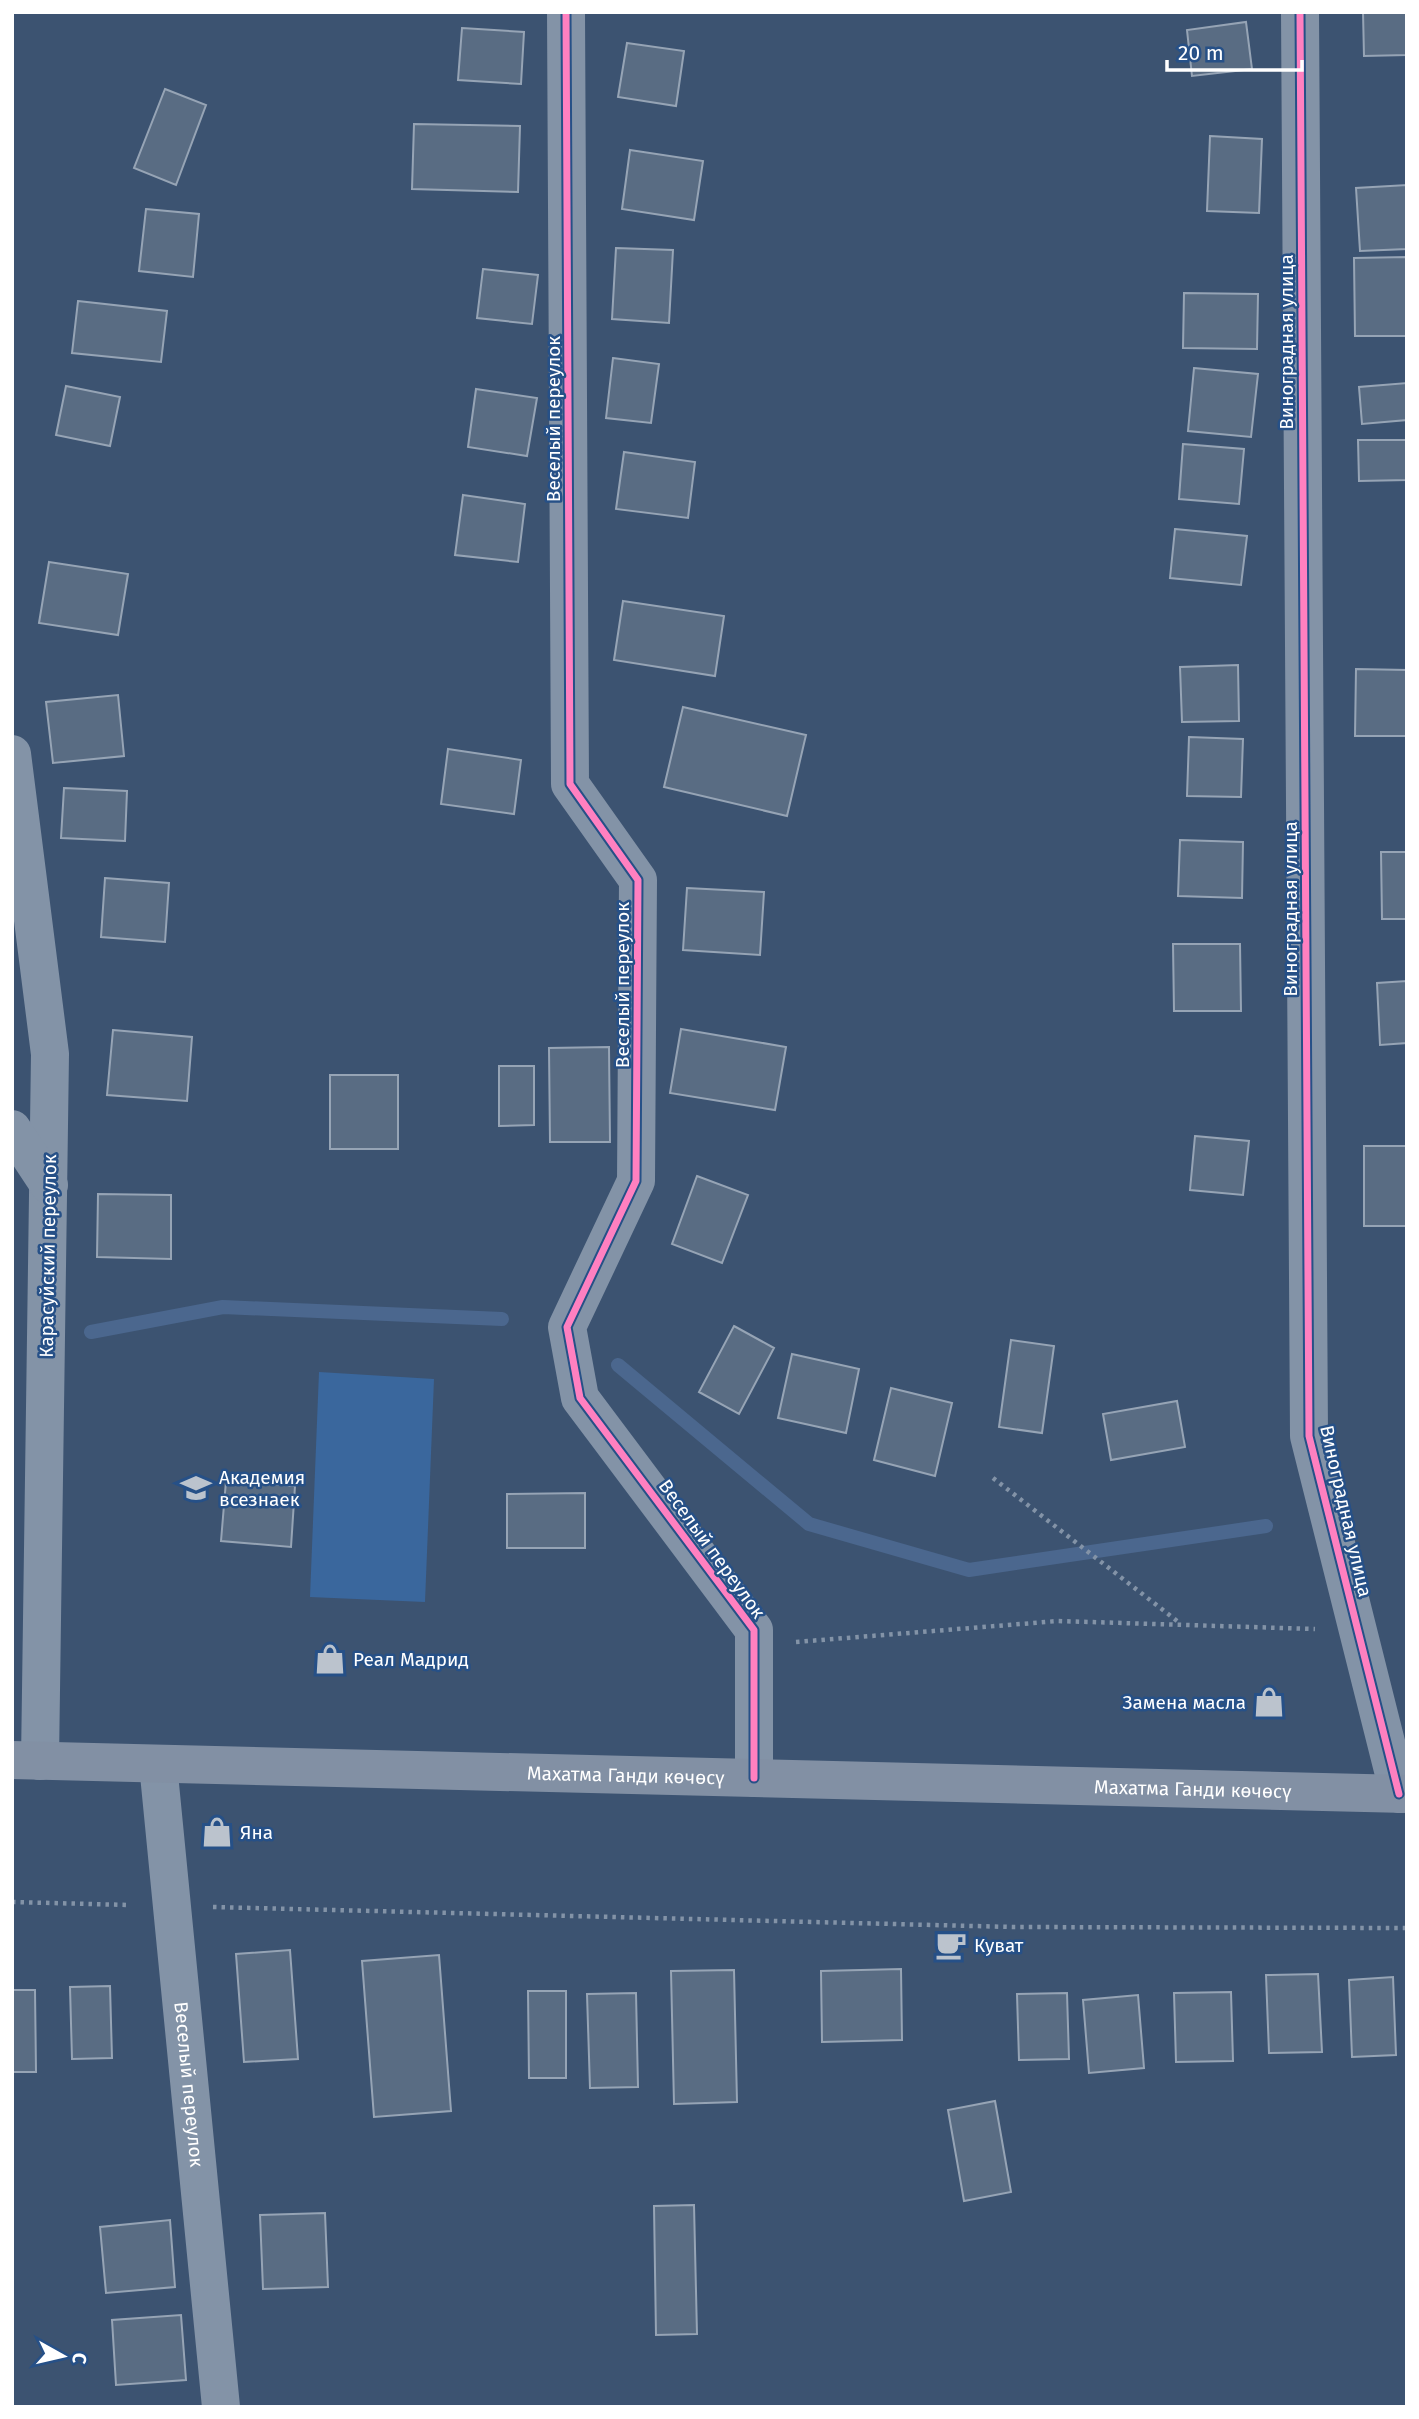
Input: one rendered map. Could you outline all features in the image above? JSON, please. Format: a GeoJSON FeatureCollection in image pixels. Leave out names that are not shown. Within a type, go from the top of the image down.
{"type":"FeatureCollection","features":[{"type":"Feature","properties":{"kind":"main road","name":"Махатма Ганди көчөсү"},"geometry":{"type":"LineString","coordinates":[[26,1760],[1403,1794]]}},
{"type":"Feature","properties":{"kind":"street","name":"Веселый переулок"},"geometry":{"type":"LineString","coordinates":[[566,12],[570,783],[638,880],[636,1181],[567,1327],[580,1398],[754,1630],[754,1778]]}},
{"type":"Feature","properties":{"kind":"street","name":"Виноградная улица"},"geometry":{"type":"LineString","coordinates":[[1300,12],[1309,1436],[1358,1631],[1403,1794]]}},
{"type":"Feature","properties":{"kind":"street","name":"Карасуйский переулок"},"geometry":{"type":"LineString","coordinates":[[12,754],[50,1055],[49,1185],[26,1760]]}},
{"type":"Feature","properties":{"kind":"street"},"geometry":{"type":"LineString","coordinates":[[12,1129],[49,1185]]}},
{"type":"Feature","properties":{"kind":"street","name":"Веселый переулок"},"geometry":{"type":"LineString","coordinates":[[158,1764],[221,2407]]}},
{"type":"Feature","properties":{"kind":"path"},"geometry":{"type":"LineString","coordinates":[[993,1478],[1181,1625]]}},
{"type":"Feature","properties":{"kind":"path"},"geometry":{"type":"LineString","coordinates":[[754,1646],[1058,1621],[1358,1631]]}},
{"type":"Feature","properties":{"kind":"path"},"geometry":{"type":"LineString","coordinates":[[12,1902],[1013,1927],[1407,1928]]}},
{"type":"Feature","properties":{"kind":"shaded area"},"geometry":{"type":"Polygon","coordinates":[[[319,1372],[434,1379],[425,1602],[310,1597],[319,1372]]]}},
{"type":"Feature","properties":{"kind":"building"},"geometry":{"type":"Polygon","coordinates":[[[1363,12],[1407,12],[1407,55],[1364,56],[1363,12]]]}},
{"type":"Feature","properties":{"kind":"building"},"geometry":{"type":"Polygon","coordinates":[[[1246,22],[1252,69],[1192,76],[1187,30],[1246,22]]]}},
{"type":"Feature","properties":{"kind":"building"},"geometry":{"type":"Polygon","coordinates":[[[462,28],[524,32],[521,84],[458,80],[462,28]]]}},
{"type":"Feature","properties":{"kind":"building"},"geometry":{"type":"Polygon","coordinates":[[[627,43],[684,51],[676,106],[618,97],[627,43]]]}},
{"type":"Feature","properties":{"kind":"building"},"geometry":{"type":"Polygon","coordinates":[[[165,89],[206,105],[176,185],[134,168],[165,89]]]}},
{"type":"Feature","properties":{"kind":"building"},"geometry":{"type":"Polygon","coordinates":[[[414,124],[520,126],[518,192],[412,189],[414,124]]]}},
{"type":"Feature","properties":{"kind":"building"},"geometry":{"type":"Polygon","coordinates":[[[1210,136],[1262,139],[1259,213],[1207,211],[1210,136]]]}},
{"type":"Feature","properties":{"kind":"building"},"geometry":{"type":"Polygon","coordinates":[[[630,150],[703,161],[694,220],[622,209],[630,150]]]}},
{"type":"Feature","properties":{"kind":"building"},"geometry":{"type":"Polygon","coordinates":[[[1407,185],[1407,249],[1360,251],[1356,188],[1407,185]]]}},
{"type":"Feature","properties":{"kind":"building"},"geometry":{"type":"Polygon","coordinates":[[[146,209],[199,214],[193,277],[139,271],[146,209]]]}},
{"type":"Feature","properties":{"kind":"building"},"geometry":{"type":"Polygon","coordinates":[[[616,248],[673,250],[669,323],[612,319],[616,248]]]}},
{"type":"Feature","properties":{"kind":"building"},"geometry":{"type":"Polygon","coordinates":[[[1407,257],[1407,336],[1355,336],[1354,258],[1407,257]]]}},
{"type":"Feature","properties":{"kind":"building"},"geometry":{"type":"Polygon","coordinates":[[[483,269],[538,275],[532,324],[477,318],[483,269]]]}},
{"type":"Feature","properties":{"kind":"building"},"geometry":{"type":"Polygon","coordinates":[[[1184,293],[1258,294],[1257,349],[1183,348],[1184,293]]]}},
{"type":"Feature","properties":{"kind":"building"},"geometry":{"type":"Polygon","coordinates":[[[78,301],[167,311],[161,362],[72,353],[78,301]]]}},
{"type":"Feature","properties":{"kind":"building"},"geometry":{"type":"Polygon","coordinates":[[[613,358],[659,364],[651,423],[606,418],[613,358]]]}},
{"type":"Feature","properties":{"kind":"building"},"geometry":{"type":"Polygon","coordinates":[[[1194,368],[1258,374],[1251,437],[1188,431],[1194,368]]]}},
{"type":"Feature","properties":{"kind":"building"},"geometry":{"type":"Polygon","coordinates":[[[1407,383],[1407,420],[1362,424],[1359,387],[1407,383]]]}},
{"type":"Feature","properties":{"kind":"building"},"geometry":{"type":"Polygon","coordinates":[[[66,386],[120,397],[110,446],[56,435],[66,386]]]}},
{"type":"Feature","properties":{"kind":"building"},"geometry":{"type":"Polygon","coordinates":[[[476,389],[537,398],[527,456],[468,447],[476,389]]]}},
{"type":"Feature","properties":{"kind":"building"},"geometry":{"type":"Polygon","coordinates":[[[1358,440],[1407,440],[1407,480],[1359,481],[1358,440]]]}},
{"type":"Feature","properties":{"kind":"building"},"geometry":{"type":"Polygon","coordinates":[[[1183,444],[1244,449],[1239,504],[1179,499],[1183,444]]]}},
{"type":"Feature","properties":{"kind":"building"},"geometry":{"type":"Polygon","coordinates":[[[624,452],[695,462],[688,518],[616,509],[624,452]]]}},
{"type":"Feature","properties":{"kind":"building"},"geometry":{"type":"Polygon","coordinates":[[[463,495],[525,504],[518,562],[455,555],[463,495]]]}},
{"type":"Feature","properties":{"kind":"building"},"geometry":{"type":"Polygon","coordinates":[[[1175,529],[1247,536],[1241,585],[1170,578],[1175,529]]]}},
{"type":"Feature","properties":{"kind":"building"},"geometry":{"type":"Polygon","coordinates":[[[49,562],[128,574],[118,635],[39,623],[49,562]]]}},
{"type":"Feature","properties":{"kind":"building"},"geometry":{"type":"Polygon","coordinates":[[[623,601],[724,616],[715,676],[614,660],[623,601]]]}},
{"type":"Feature","properties":{"kind":"building"},"geometry":{"type":"Polygon","coordinates":[[[1238,665],[1239,721],[1182,722],[1180,667],[1238,665]]]}},
{"type":"Feature","properties":{"kind":"building"},"geometry":{"type":"Polygon","coordinates":[[[1356,669],[1407,670],[1407,736],[1355,736],[1356,669]]]}},
{"type":"Feature","properties":{"kind":"building"},"geometry":{"type":"Polygon","coordinates":[[[118,695],[124,756],[53,763],[46,702],[118,695]]]}},
{"type":"Feature","properties":{"kind":"building"},"geometry":{"type":"Polygon","coordinates":[[[683,707],[806,735],[787,816],[664,787],[683,707]]]}},
{"type":"Feature","properties":{"kind":"building"},"geometry":{"type":"Polygon","coordinates":[[[1189,737],[1243,739],[1241,797],[1187,796],[1189,737]]]}},
{"type":"Feature","properties":{"kind":"building"},"geometry":{"type":"Polygon","coordinates":[[[448,749],[521,760],[514,814],[441,804],[448,749]]]}},
{"type":"Feature","properties":{"kind":"building"},"geometry":{"type":"Polygon","coordinates":[[[64,788],[127,791],[125,841],[61,838],[64,788]]]}},
{"type":"Feature","properties":{"kind":"building"},"geometry":{"type":"Polygon","coordinates":[[[1180,840],[1243,842],[1242,898],[1178,896],[1180,840]]]}},
{"type":"Feature","properties":{"kind":"building"},"geometry":{"type":"Polygon","coordinates":[[[1381,852],[1407,852],[1407,919],[1382,919],[1381,852]]]}},
{"type":"Feature","properties":{"kind":"building"},"geometry":{"type":"Polygon","coordinates":[[[105,878],[169,883],[165,942],[101,937],[105,878]]]}},
{"type":"Feature","properties":{"kind":"building"},"geometry":{"type":"Polygon","coordinates":[[[687,888],[764,892],[760,955],[683,950],[687,888]]]}},
{"type":"Feature","properties":{"kind":"building"},"geometry":{"type":"Polygon","coordinates":[[[1173,944],[1240,944],[1241,1011],[1174,1011],[1173,944]]]}},
{"type":"Feature","properties":{"kind":"building"},"geometry":{"type":"Polygon","coordinates":[[[1407,981],[1407,1043],[1380,1045],[1377,983],[1407,981]]]}},
{"type":"Feature","properties":{"kind":"building"},"geometry":{"type":"Polygon","coordinates":[[[681,1029],[786,1047],[775,1110],[670,1093],[681,1029]]]}},
{"type":"Feature","properties":{"kind":"building"},"geometry":{"type":"Polygon","coordinates":[[[113,1030],[192,1037],[187,1101],[107,1095],[113,1030]]]}},
{"type":"Feature","properties":{"kind":"building"},"geometry":{"type":"Polygon","coordinates":[[[609,1047],[610,1142],[550,1142],[549,1048],[609,1047]]]}},
{"type":"Feature","properties":{"kind":"building"},"geometry":{"type":"Polygon","coordinates":[[[499,1066],[534,1066],[534,1125],[499,1126],[499,1066]]]}},
{"type":"Feature","properties":{"kind":"building"},"geometry":{"type":"Polygon","coordinates":[[[330,1075],[398,1075],[398,1149],[330,1149],[330,1075]]]}},
{"type":"Feature","properties":{"kind":"building"},"geometry":{"type":"Polygon","coordinates":[[[1195,1136],[1249,1141],[1243,1195],[1190,1190],[1195,1136]]]}},
{"type":"Feature","properties":{"kind":"building"},"geometry":{"type":"Polygon","coordinates":[[[1364,1146],[1407,1146],[1407,1226],[1364,1226],[1364,1146]]]}},
{"type":"Feature","properties":{"kind":"building"},"geometry":{"type":"Polygon","coordinates":[[[697,1176],[748,1195],[722,1263],[672,1244],[697,1176]]]}},
{"type":"Feature","properties":{"kind":"building"},"geometry":{"type":"Polygon","coordinates":[[[98,1194],[171,1195],[171,1259],[97,1257],[98,1194]]]}},
{"type":"Feature","properties":{"kind":"building"},"geometry":{"type":"Polygon","coordinates":[[[734,1326],[774,1348],[739,1414],[699,1392],[734,1326]]]}},
{"type":"Feature","properties":{"kind":"building"},"geometry":{"type":"Polygon","coordinates":[[[1011,1340],[1054,1346],[1042,1433],[999,1427],[1011,1340]]]}},
{"type":"Feature","properties":{"kind":"building"},"geometry":{"type":"Polygon","coordinates":[[[792,1354],[859,1369],[846,1433],[778,1418],[792,1354]]]}},
{"type":"Feature","properties":{"kind":"building"},"geometry":{"type":"Polygon","coordinates":[[[891,1388],[952,1403],[935,1476],[874,1460],[891,1388]]]}},
{"type":"Feature","properties":{"kind":"building"},"geometry":{"type":"Polygon","coordinates":[[[1177,1401],[1185,1447],[1111,1460],[1103,1414],[1177,1401]]]}},
{"type":"Feature","properties":{"kind":"building"},"geometry":{"type":"Polygon","coordinates":[[[226,1481],[295,1486],[291,1547],[221,1541],[226,1481]]]}},
{"type":"Feature","properties":{"kind":"building"},"geometry":{"type":"Polygon","coordinates":[[[585,1493],[585,1548],[507,1548],[507,1494],[585,1493]]]}},
{"type":"Feature","properties":{"kind":"building"},"geometry":{"type":"Polygon","coordinates":[[[290,1950],[298,2059],[244,2062],[236,1954],[290,1950]]]}},
{"type":"Feature","properties":{"kind":"building"},"geometry":{"type":"Polygon","coordinates":[[[439,1955],[451,2111],[374,2117],[362,1961],[439,1955]]]}},
{"type":"Feature","properties":{"kind":"building"},"geometry":{"type":"Polygon","coordinates":[[[901,1969],[902,2040],[822,2042],[821,1971],[901,1969]]]}},
{"type":"Feature","properties":{"kind":"building"},"geometry":{"type":"Polygon","coordinates":[[[734,1970],[737,2102],[674,2104],[671,1971],[734,1970]]]}},
{"type":"Feature","properties":{"kind":"building"},"geometry":{"type":"Polygon","coordinates":[[[1318,1974],[1322,2052],[1269,2053],[1266,1975],[1318,1974]]]}},
{"type":"Feature","properties":{"kind":"building"},"geometry":{"type":"Polygon","coordinates":[[[1393,1977],[1396,2055],[1352,2057],[1349,1980],[1393,1977]]]}},
{"type":"Feature","properties":{"kind":"building"},"geometry":{"type":"Polygon","coordinates":[[[110,1986],[112,2058],[72,2059],[70,1987],[110,1986]]]}},
{"type":"Feature","properties":{"kind":"building"},"geometry":{"type":"Polygon","coordinates":[[[12,1990],[35,1990],[36,2072],[12,2072],[12,1990]]]}},
{"type":"Feature","properties":{"kind":"building"},"geometry":{"type":"Polygon","coordinates":[[[528,1991],[566,1991],[566,2078],[529,2078],[528,1991]]]}},
{"type":"Feature","properties":{"kind":"building"},"geometry":{"type":"Polygon","coordinates":[[[1231,1992],[1233,2061],[1176,2062],[1174,1993],[1231,1992]]]}},
{"type":"Feature","properties":{"kind":"building"},"geometry":{"type":"Polygon","coordinates":[[[636,1993],[638,2087],[590,2088],[587,1994],[636,1993]]]}},
{"type":"Feature","properties":{"kind":"building"},"geometry":{"type":"Polygon","coordinates":[[[1067,1993],[1069,2059],[1019,2060],[1017,1994],[1067,1993]]]}},
{"type":"Feature","properties":{"kind":"building"},"geometry":{"type":"Polygon","coordinates":[[[1138,1995],[1144,2068],[1089,2073],[1083,2000],[1138,1995]]]}},
{"type":"Feature","properties":{"kind":"building"},"geometry":{"type":"Polygon","coordinates":[[[995,2101],[1011,2192],[964,2201],[948,2110],[995,2101]]]}},
{"type":"Feature","properties":{"kind":"building"},"geometry":{"type":"Polygon","coordinates":[[[694,2205],[697,2334],[656,2335],[654,2206],[694,2205]]]}},
{"type":"Feature","properties":{"kind":"building"},"geometry":{"type":"Polygon","coordinates":[[[325,2213],[328,2287],[263,2289],[260,2215],[325,2213]]]}},
{"type":"Feature","properties":{"kind":"building"},"geometry":{"type":"Polygon","coordinates":[[[170,2220],[175,2287],[106,2293],[100,2227],[170,2220]]]}},
{"type":"Feature","properties":{"kind":"building"},"geometry":{"type":"Polygon","coordinates":[[[181,2315],[186,2380],[116,2385],[112,2320],[181,2315]]]}},
{"type":"Feature","properties":{"kind":"waterway"},"geometry":{"type":"LineString","coordinates":[[91,1332],[223,1307],[502,1319]]}},
{"type":"Feature","properties":{"kind":"waterway"},"geometry":{"type":"LineString","coordinates":[[618,1365],[809,1524],[969,1570],[1266,1526]]}},
{"type":"Feature","properties":{"kind":"cycle path"},"geometry":{"type":"LineString","coordinates":[[566,12],[570,784],[638,880],[636,1181],[567,1327],[580,1398],[754,1630],[754,1778]]}},
{"type":"Feature","properties":{"kind":"cycle path"},"geometry":{"type":"LineString","coordinates":[[1300,12],[1309,1436],[1399,1794]]}},
{"type":"Feature","properties":{"kind":"place","name":"Академия всезнаек"},"geometry":{"type":"Point","coordinates":[196,1488]}},
{"type":"Feature","properties":{"kind":"place","name":"Реал Мадрид"},"geometry":{"type":"Point","coordinates":[330,1659]}},
{"type":"Feature","properties":{"kind":"place","name":"Замена масла"},"geometry":{"type":"Point","coordinates":[1269,1702]}},
{"type":"Feature","properties":{"kind":"place","name":"Яна"},"geometry":{"type":"Point","coordinates":[217,1832]}},
{"type":"Feature","properties":{"kind":"place","name":"Куват"},"geometry":{"type":"Point","coordinates":[951,1945]}}]}
